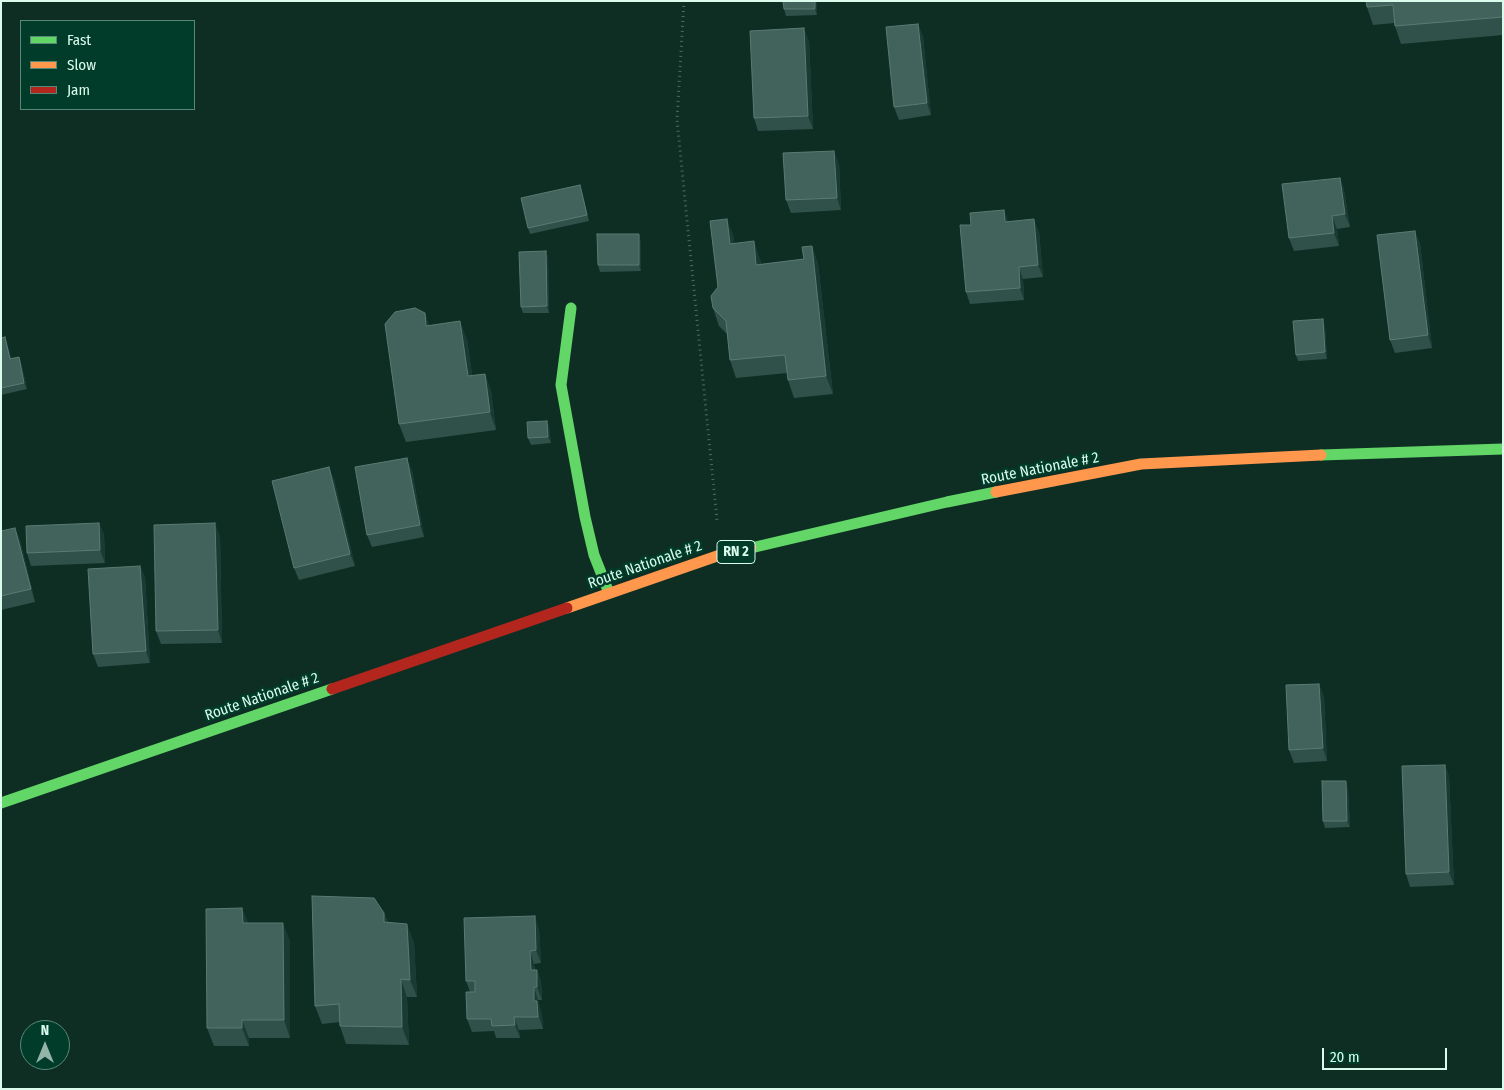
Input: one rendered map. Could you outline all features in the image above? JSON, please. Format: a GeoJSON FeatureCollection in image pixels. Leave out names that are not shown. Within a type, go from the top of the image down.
{"type":"FeatureCollection","features":[{"type":"Feature","properties":{"kind":"main road"},"geometry":{"type":"LineString","coordinates":[[571,308],[561,385],[585,517],[594,555],[609,594]]}},
{"type":"Feature","properties":{"kind":"main road","name":"Route Nationale # 2"},"geometry":{"type":"LineString","coordinates":[[1,803],[720,555],[947,502],[1141,464],[1274,456],[1503,449]]}},
{"type":"Feature","properties":{"kind":"path"},"geometry":{"type":"LineString","coordinates":[[684,1],[677,120],[720,555]]}},
{"type":"Feature","properties":{"kind":"building"},"geometry":{"type":"Polygon","coordinates":[[[783,1],[815,1],[815,9],[784,9],[783,1]]]}},
{"type":"Feature","properties":{"kind":"building"},"geometry":{"type":"Polygon","coordinates":[[[1366,1],[1503,1],[1503,17],[1395,26],[1393,5],[1367,7],[1366,1]]]}},
{"type":"Feature","properties":{"kind":"building"},"geometry":{"type":"Polygon","coordinates":[[[918,24],[927,103],[894,107],[886,27],[918,24]]]}},
{"type":"Feature","properties":{"kind":"building"},"geometry":{"type":"Polygon","coordinates":[[[804,28],[808,116],[754,118],[750,31],[804,28]]]}},
{"type":"Feature","properties":{"kind":"building"},"geometry":{"type":"Polygon","coordinates":[[[834,151],[837,198],[786,200],[783,153],[834,151]]]}},
{"type":"Feature","properties":{"kind":"building"},"geometry":{"type":"Polygon","coordinates":[[[1340,178],[1345,214],[1332,216],[1334,233],[1289,238],[1282,184],[1340,178]]]}},
{"type":"Feature","properties":{"kind":"building"},"geometry":{"type":"Polygon","coordinates":[[[580,185],[587,215],[528,228],[521,198],[580,185]]]}},
{"type":"Feature","properties":{"kind":"building"},"geometry":{"type":"Polygon","coordinates":[[[1004,210],[1005,222],[1034,219],[1038,265],[1019,267],[1020,288],[966,292],[960,225],[971,225],[970,213],[1004,210]]]}},
{"type":"Feature","properties":{"kind":"building"},"geometry":{"type":"Polygon","coordinates":[[[727,219],[730,244],[754,241],[756,265],[804,259],[802,247],[812,246],[826,376],[788,380],[785,355],[730,360],[726,321],[713,308],[711,296],[718,287],[710,221],[727,219]]]}},
{"type":"Feature","properties":{"kind":"building"},"geometry":{"type":"Polygon","coordinates":[[[1415,231],[1428,335],[1390,340],[1377,235],[1415,231]]]}},
{"type":"Feature","properties":{"kind":"building"},"geometry":{"type":"Polygon","coordinates":[[[597,234],[639,234],[639,265],[598,265],[597,234]]]}},
{"type":"Feature","properties":{"kind":"building"},"geometry":{"type":"Polygon","coordinates":[[[546,251],[547,306],[521,307],[519,252],[546,251]]]}},
{"type":"Feature","properties":{"kind":"building"},"geometry":{"type":"Polygon","coordinates":[[[415,308],[425,313],[426,326],[460,321],[468,376],[485,374],[490,412],[399,424],[385,324],[395,312],[415,308]]]}},
{"type":"Feature","properties":{"kind":"building"},"geometry":{"type":"Polygon","coordinates":[[[1323,319],[1325,352],[1296,355],[1293,321],[1323,319]]]}},
{"type":"Feature","properties":{"kind":"building"},"geometry":{"type":"Polygon","coordinates":[[[5,337],[10,359],[19,357],[24,383],[1,388],[1,338],[5,337]]]}},
{"type":"Feature","properties":{"kind":"building"},"geometry":{"type":"Polygon","coordinates":[[[547,421],[548,437],[528,438],[527,422],[547,421]]]}},
{"type":"Feature","properties":{"kind":"building"},"geometry":{"type":"Polygon","coordinates":[[[407,458],[420,525],[367,535],[355,467],[407,458]]]}},
{"type":"Feature","properties":{"kind":"building"},"geometry":{"type":"Polygon","coordinates":[[[329,467],[350,554],[294,568],[272,481],[329,467]]]}},
{"type":"Feature","properties":{"kind":"building"},"geometry":{"type":"Polygon","coordinates":[[[99,523],[100,550],[27,553],[26,526],[99,523]]]}},
{"type":"Feature","properties":{"kind":"building"},"geometry":{"type":"Polygon","coordinates":[[[215,523],[218,630],[156,631],[154,525],[215,523]]]}},
{"type":"Feature","properties":{"kind":"building"},"geometry":{"type":"Polygon","coordinates":[[[15,528],[31,589],[1,596],[1,531],[15,528]]]}},
{"type":"Feature","properties":{"kind":"building"},"geometry":{"type":"Polygon","coordinates":[[[140,566],[146,651],[93,654],[88,569],[140,566]]]}},
{"type":"Feature","properties":{"kind":"building"},"geometry":{"type":"Polygon","coordinates":[[[1319,684],[1323,748],[1289,750],[1286,685],[1319,684]]]}},
{"type":"Feature","properties":{"kind":"building"},"geometry":{"type":"Polygon","coordinates":[[[1445,765],[1449,872],[1406,874],[1402,766],[1445,765]]]}},
{"type":"Feature","properties":{"kind":"building"},"geometry":{"type":"Polygon","coordinates":[[[1322,781],[1346,781],[1347,821],[1323,821],[1322,781]]]}},
{"type":"Feature","properties":{"kind":"building"},"geometry":{"type":"Polygon","coordinates":[[[312,896],[374,898],[384,913],[384,922],[407,924],[410,980],[401,979],[402,1027],[340,1026],[339,1004],[315,1006],[312,896]]]}},
{"type":"Feature","properties":{"kind":"building"},"geometry":{"type":"Polygon","coordinates":[[[242,908],[243,923],[283,923],[284,1020],[242,1020],[242,1028],[207,1028],[206,909],[242,908]]]}},
{"type":"Feature","properties":{"kind":"building"},"geometry":{"type":"Polygon","coordinates":[[[535,916],[536,950],[530,951],[531,970],[537,970],[537,987],[534,987],[534,1001],[537,1001],[538,1017],[514,1017],[515,1025],[492,1026],[491,1019],[467,1019],[466,992],[475,992],[475,981],[466,981],[464,918],[535,916]]]}},
{"type":"Feature","properties":{"kind":"traffic: fast"},"geometry":{"type":"LineString","coordinates":[[571,308],[561,385],[585,517],[594,555],[609,593]]}},
{"type":"Feature","properties":{"kind":"traffic: fast"},"geometry":{"type":"LineString","coordinates":[[1321,455],[1503,449]]}},
{"type":"Feature","properties":{"kind":"traffic: fast"},"geometry":{"type":"LineString","coordinates":[[751,548],[996,492]]}},
{"type":"Feature","properties":{"kind":"traffic: fast"},"geometry":{"type":"LineString","coordinates":[[1,803],[332,689]]}},
{"type":"Feature","properties":{"kind":"traffic: slow"},"geometry":{"type":"LineString","coordinates":[[996,492],[1141,464],[1321,455]]}},
{"type":"Feature","properties":{"kind":"traffic: slow"},"geometry":{"type":"LineString","coordinates":[[567,608],[720,555],[751,548]]}},
{"type":"Feature","properties":{"kind":"traffic: jam"},"geometry":{"type":"LineString","coordinates":[[332,689],[567,608]]}}]}
